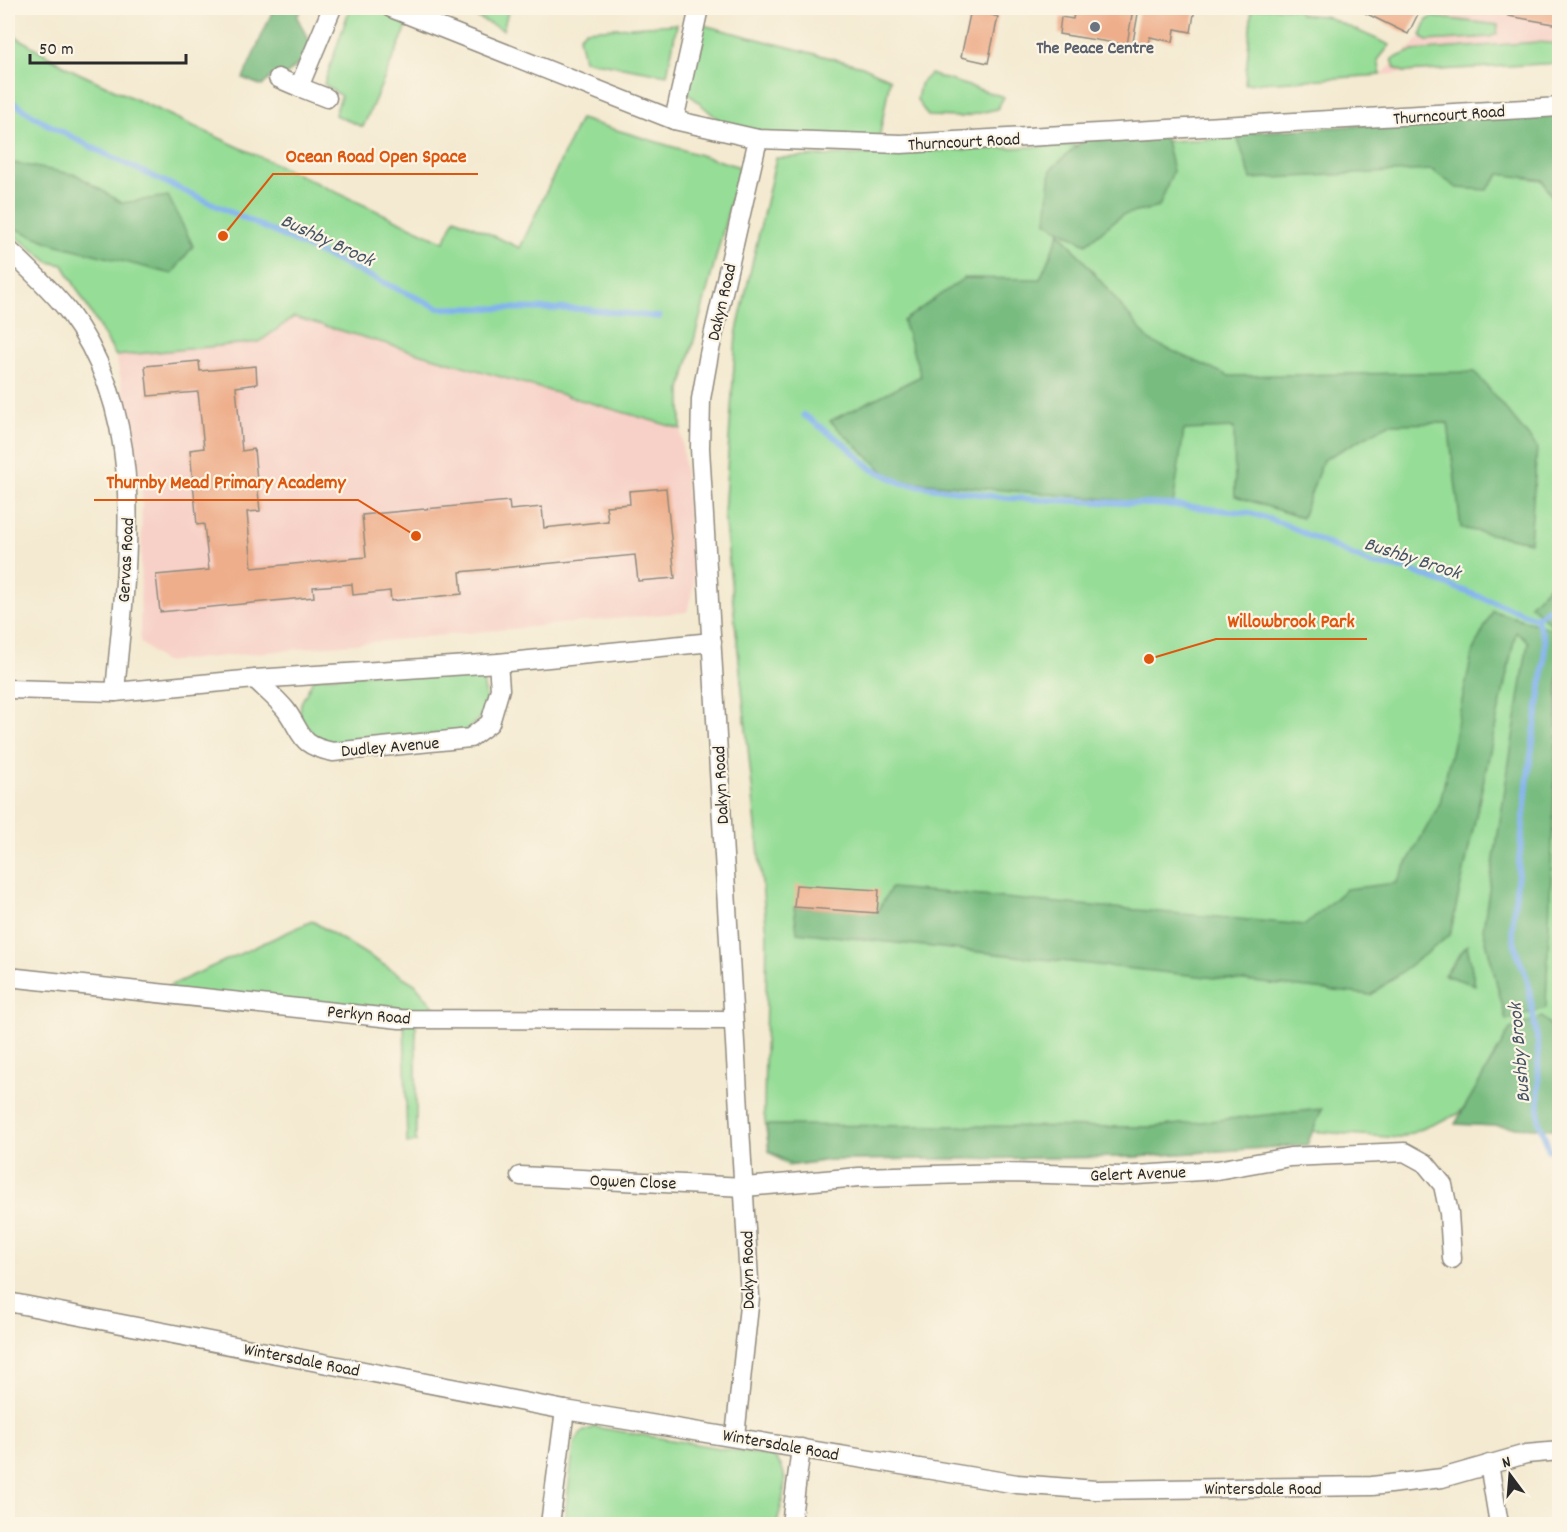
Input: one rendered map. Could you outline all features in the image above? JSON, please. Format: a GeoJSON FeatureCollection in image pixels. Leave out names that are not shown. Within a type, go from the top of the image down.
{"type":"FeatureCollection","features":[{"type":"Feature","properties":{"kind":"street"},"geometry":{"type":"LineString","coordinates":[[299,87],[332,8]]}},
{"type":"Feature","properties":{"kind":"street","name":"Thurncourt Road"},"geometry":{"type":"LineString","coordinates":[[391,8],[674,120],[758,139],[912,143],[1560,107]]}},
{"type":"Feature","properties":{"kind":"street"},"geometry":{"type":"LineString","coordinates":[[674,120],[699,8]]}},
{"type":"Feature","properties":{"kind":"street"},"geometry":{"type":"LineString","coordinates":[[278,78],[327,98]]}},
{"type":"Feature","properties":{"kind":"street","name":"Dakyn Road"},"geometry":{"type":"LineString","coordinates":[[735,1436],[750,1297],[700,448],[701,399],[709,354],[758,139]]}},
{"type":"Feature","properties":{"kind":"street","name":"Gervas Road"},"geometry":{"type":"LineString","coordinates":[[8,249],[51,290],[74,321],[98,362],[117,413],[129,489],[116,692]]}},
{"type":"Feature","properties":{"kind":"street"},"geometry":{"type":"LineString","coordinates":[[8,688],[116,692],[255,679],[498,663],[712,642]]}},
{"type":"Feature","properties":{"kind":"street","name":"Dudley Avenue"},"geometry":{"type":"LineString","coordinates":[[255,679],[285,710],[312,748],[333,752],[470,738],[490,723],[500,689],[498,663]]}},
{"type":"Feature","properties":{"kind":"street","name":"Perkyn Road"},"geometry":{"type":"LineString","coordinates":[[8,977],[400,1018],[732,1020]]}},
{"type":"Feature","properties":{"kind":"street","name":"Gelert Avenue"},"geometry":{"type":"LineString","coordinates":[[745,1187],[859,1177],[1005,1173],[1121,1176],[1217,1170],[1290,1157],[1405,1152],[1425,1163],[1443,1185],[1449,1213],[1452,1259]]}},
{"type":"Feature","properties":{"kind":"street","name":"Ogwen Close"},"geometry":{"type":"LineString","coordinates":[[520,1176],[745,1187]]}},
{"type":"Feature","properties":{"kind":"street","name":"Wintersdale Road"},"geometry":{"type":"LineString","coordinates":[[8,1302],[566,1410],[1017,1484],[1096,1491],[1372,1486],[1442,1478],[1526,1454],[1560,1451]]}},
{"type":"Feature","properties":{"kind":"street"},"geometry":{"type":"LineString","coordinates":[[550,1524],[566,1410]]}},
{"type":"Feature","properties":{"kind":"street"},"geometry":{"type":"LineString","coordinates":[[791,1524],[801,1448]]}},
{"type":"Feature","properties":{"kind":"street"},"geometry":{"type":"LineString","coordinates":[[1489,1464],[1498,1524]]}},
{"type":"Feature","properties":{"kind":"shaded area"},"geometry":{"type":"Polygon","coordinates":[[[1443,8],[1559,8],[1559,63],[1381,75],[1445,14],[1443,8]]]}},
{"type":"Feature","properties":{"kind":"shaded area"},"geometry":{"type":"Polygon","coordinates":[[[294,317],[681,429],[694,584],[687,612],[164,662],[140,642],[142,489],[116,356],[259,342],[294,317]]]}},
{"type":"Feature","properties":{"kind":"green space"},"geometry":{"type":"Polygon","coordinates":[[[274,8],[302,8],[297,17],[314,50],[286,75],[272,76],[262,86],[243,78],[274,8]]]}},
{"type":"Feature","properties":{"kind":"green space"},"geometry":{"type":"Polygon","coordinates":[[[350,8],[390,8],[412,15],[363,127],[335,115],[341,96],[324,84],[350,8]]]}},
{"type":"Feature","properties":{"kind":"green space"},"geometry":{"type":"Polygon","coordinates":[[[457,8],[509,8],[503,30],[457,8]]]}},
{"type":"Feature","properties":{"kind":"green space"},"geometry":{"type":"Polygon","coordinates":[[[1252,8],[1298,8],[1300,14],[1325,16],[1390,45],[1378,60],[1381,75],[1245,84],[1252,8]]]}},
{"type":"Feature","properties":{"kind":"green space"},"geometry":{"type":"Polygon","coordinates":[[[1433,17],[1498,25],[1497,34],[1490,37],[1426,41],[1421,35],[1427,20],[1433,17]]]}},
{"type":"Feature","properties":{"kind":"green space"},"geometry":{"type":"Polygon","coordinates":[[[695,23],[862,66],[890,79],[879,139],[735,134],[681,87],[695,23]]]}},
{"type":"Feature","properties":{"kind":"green space"},"geometry":{"type":"Polygon","coordinates":[[[677,24],[667,75],[584,60],[579,37],[586,30],[677,24]]]}},
{"type":"Feature","properties":{"kind":"green space"},"geometry":{"type":"Polygon","coordinates":[[[8,32],[70,69],[444,242],[455,218],[520,248],[580,119],[740,167],[681,389],[681,429],[294,317],[259,342],[116,356],[63,265],[49,262],[8,230],[8,32]]]}},
{"type":"Feature","properties":{"kind":"green space"},"geometry":{"type":"Polygon","coordinates":[[[1538,42],[1559,44],[1559,63],[1404,72],[1395,68],[1392,59],[1412,51],[1538,42]]]}},
{"type":"Feature","properties":{"kind":"green space"},"geometry":{"type":"Polygon","coordinates":[[[930,74],[1004,97],[997,109],[961,117],[928,116],[917,100],[920,84],[930,74]]]}},
{"type":"Feature","properties":{"kind":"green space"},"geometry":{"type":"Polygon","coordinates":[[[1559,113],[1559,208],[1542,180],[1500,174],[1487,190],[1457,188],[1432,170],[1251,179],[1236,133],[1559,113]]]}},
{"type":"Feature","properties":{"kind":"green space"},"geometry":{"type":"Polygon","coordinates":[[[1559,124],[1559,1071],[1480,1092],[1458,1114],[1400,1138],[1284,1129],[1136,1157],[830,1160],[788,1166],[769,1151],[764,1113],[767,933],[724,514],[736,335],[776,158],[1559,124]]]}},
{"type":"Feature","properties":{"kind":"green space"},"geometry":{"type":"Polygon","coordinates":[[[1089,135],[1165,136],[1173,171],[1159,207],[1122,215],[1086,244],[1046,222],[1051,169],[1089,135]]]}},
{"type":"Feature","properties":{"kind":"green space"},"geometry":{"type":"Polygon","coordinates":[[[13,163],[77,175],[122,203],[168,196],[193,246],[172,274],[54,244],[8,226],[8,171],[13,163]]]}},
{"type":"Feature","properties":{"kind":"green space"},"geometry":{"type":"Polygon","coordinates":[[[1060,232],[1150,341],[1229,376],[1475,372],[1537,447],[1530,542],[1461,528],[1448,423],[1389,424],[1323,460],[1302,518],[1235,496],[1234,428],[1184,430],[1173,505],[893,480],[830,421],[921,376],[903,321],[964,278],[1040,279],[1060,232]]]}},
{"type":"Feature","properties":{"kind":"green space"},"geometry":{"type":"Polygon","coordinates":[[[1559,575],[1559,631],[1530,605],[1559,575]]]}},
{"type":"Feature","properties":{"kind":"green space"},"geometry":{"type":"Polygon","coordinates":[[[1493,611],[1559,631],[1546,1008],[1506,1020],[1483,929],[1528,642],[1516,632],[1450,935],[1371,995],[797,932],[794,907],[877,912],[891,888],[1305,925],[1346,889],[1396,883],[1440,803],[1473,650],[1493,611]]]}},
{"type":"Feature","properties":{"kind":"green space"},"geometry":{"type":"Polygon","coordinates":[[[480,664],[485,709],[474,724],[464,732],[330,744],[317,740],[300,716],[301,703],[314,678],[480,664]]]}},
{"type":"Feature","properties":{"kind":"green space"},"geometry":{"type":"Polygon","coordinates":[[[312,921],[415,984],[440,1014],[154,993],[312,921]]]}},
{"type":"Feature","properties":{"kind":"green space"},"geometry":{"type":"Polygon","coordinates":[[[1467,945],[1475,985],[1444,975],[1467,945]]]}},
{"type":"Feature","properties":{"kind":"green space"},"geometry":{"type":"Polygon","coordinates":[[[1542,1017],[1559,1034],[1559,1140],[1555,1129],[1455,1124],[1510,1029],[1542,1017]]]}},
{"type":"Feature","properties":{"kind":"green space"},"geometry":{"type":"Polygon","coordinates":[[[404,1019],[416,1019],[416,1142],[407,1143],[404,1019]]]}},
{"type":"Feature","properties":{"kind":"green space"},"geometry":{"type":"Polygon","coordinates":[[[1322,1109],[1307,1145],[1136,1157],[830,1160],[793,1165],[769,1151],[766,1125],[1153,1127],[1322,1109]]]}},
{"type":"Feature","properties":{"kind":"green space"},"geometry":{"type":"Polygon","coordinates":[[[594,1427],[773,1457],[779,1463],[785,1479],[777,1524],[564,1524],[574,1443],[582,1432],[594,1427]]]}},
{"type":"Feature","properties":{"kind":"building"},"geometry":{"type":"Polygon","coordinates":[[[946,8],[994,8],[992,15],[998,17],[988,63],[961,57],[970,14],[946,8]]]}},
{"type":"Feature","properties":{"kind":"building","name":"The Peace Centre"},"geometry":{"type":"Polygon","coordinates":[[[1075,8],[1133,8],[1127,45],[1059,34],[1061,17],[1073,19],[1075,8]]]}},
{"type":"Feature","properties":{"kind":"building"},"geometry":{"type":"Polygon","coordinates":[[[1139,8],[1195,8],[1191,32],[1175,29],[1173,42],[1150,37],[1149,45],[1133,42],[1139,8]]]}},
{"type":"Feature","properties":{"kind":"building"},"geometry":{"type":"Polygon","coordinates":[[[1355,8],[1421,8],[1408,34],[1355,8]]]}},
{"type":"Feature","properties":{"kind":"building"},"geometry":{"type":"Polygon","coordinates":[[[1509,8],[1560,8],[1560,25],[1508,16],[1509,8]]]}},
{"type":"Feature","properties":{"kind":"building"},"geometry":{"type":"Polygon","coordinates":[[[199,361],[200,371],[256,366],[257,384],[236,387],[242,451],[254,449],[260,511],[247,512],[252,568],[366,557],[362,515],[509,501],[510,510],[542,507],[544,528],[608,521],[606,506],[630,504],[629,491],[666,488],[675,578],[638,581],[635,555],[460,572],[462,594],[391,601],[390,591],[353,595],[352,584],[313,587],[314,597],[160,612],[156,575],[209,570],[204,524],[197,525],[190,450],[204,448],[198,392],[148,396],[145,366],[199,361]]]}},
{"type":"Feature","properties":{"kind":"building"},"geometry":{"type":"Polygon","coordinates":[[[796,885],[879,890],[877,913],[794,907],[796,885]]]}},
{"type":"Feature","properties":{"kind":"waterway","name":"Bushby Brook"},"geometry":{"type":"LineString","coordinates":[[8,99],[45,123],[113,158],[439,308],[583,309],[659,317]]}},
{"type":"Feature","properties":{"kind":"waterway","name":"Bushby Brook"},"geometry":{"type":"LineString","coordinates":[[804,415],[843,443],[872,469],[902,483],[1007,498],[1173,505],[1250,513],[1281,523],[1372,564],[1406,569],[1536,618],[1545,641],[1544,665],[1528,776],[1512,929],[1517,954],[1527,978],[1538,1044],[1539,1121],[1549,1150]]}},
{"type":"Feature","properties":{"kind":"waterway"},"geometry":{"type":"LineString","coordinates":[[1536,618],[1560,600]]}},
{"type":"Feature","properties":{"kind":"place","name":"The Peace Centre"},"geometry":{"type":"Point","coordinates":[1095,27]}},
{"type":"Feature","properties":{"kind":"place","name":"Ocean Road Open Space"},"geometry":{"type":"Point","coordinates":[223,236]}},
{"type":"Feature","properties":{"kind":"place","name":"Thurnby Mead Primary Academy"},"geometry":{"type":"Point","coordinates":[416,536]}},
{"type":"Feature","properties":{"kind":"place","name":"Willowbrook Park"},"geometry":{"type":"Point","coordinates":[1149,659]}}]}
